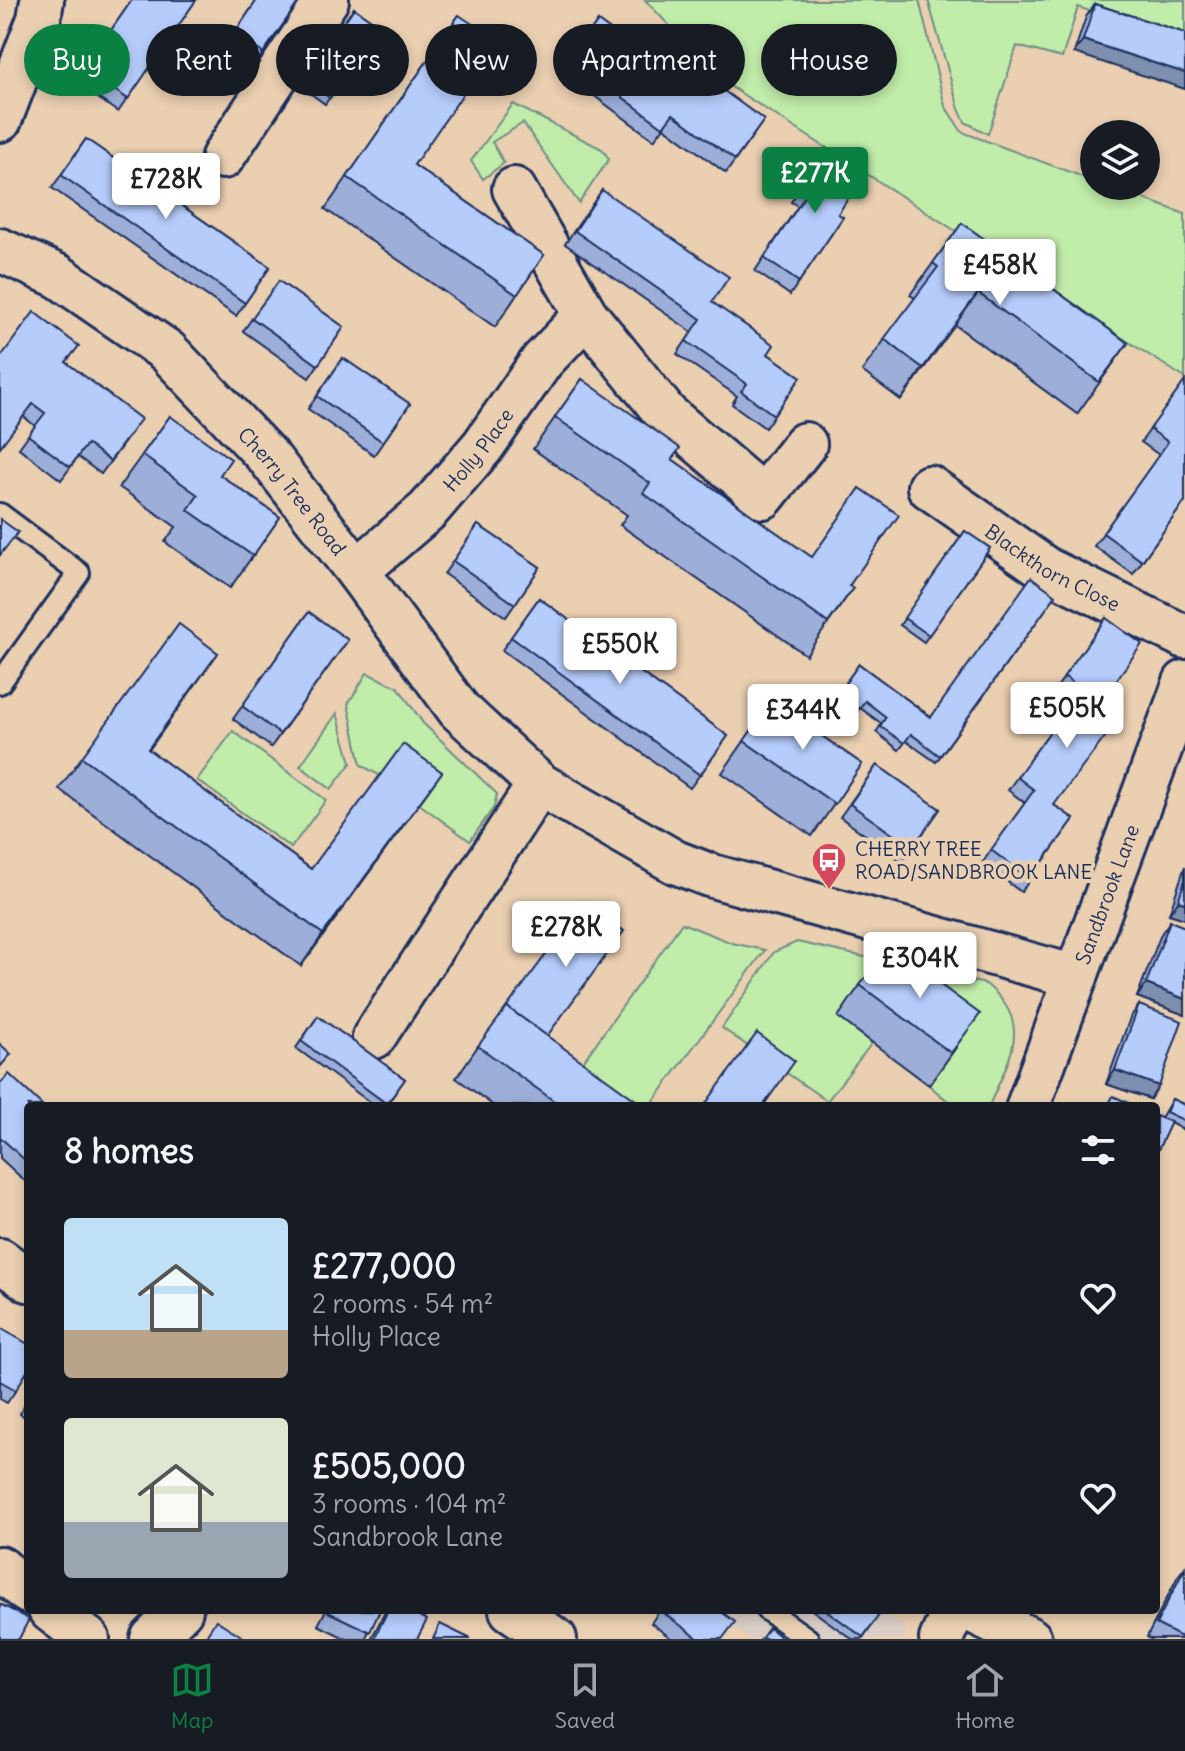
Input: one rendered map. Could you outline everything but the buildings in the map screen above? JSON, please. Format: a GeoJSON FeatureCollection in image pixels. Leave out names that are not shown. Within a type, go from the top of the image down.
{"type":"FeatureCollection","features":[{"type":"Feature","properties":{"kind":"street"},"geometry":{"type":"LineString","coordinates":[[0,120],[39,19],[42,0]]}},
{"type":"Feature","properties":{"kind":"street"},"geometry":{"type":"LineString","coordinates":[[223,157],[327,0]]}},
{"type":"Feature","properties":{"kind":"street"},"geometry":{"type":"LineString","coordinates":[[514,189],[586,315],[666,414],[763,497],[805,444]]}},
{"type":"Feature","properties":{"kind":"street","name":"Cherry Tree Road"},"geometry":{"type":"LineString","coordinates":[[0,250],[58,276],[167,351],[269,458],[459,710],[539,784],[675,862],[709,875],[1076,977]]}},
{"type":"Feature","properties":{"kind":"street","name":"Holly Place"},"geometry":{"type":"LineString","coordinates":[[357,571],[428,510],[483,446],[542,361],[586,315]]}},
{"type":"Feature","properties":{"kind":"street","name":"Blackthorn Close"},"geometry":{"type":"LineString","coordinates":[[929,487],[1046,569],[1185,637]]}},
{"type":"Feature","properties":{"kind":"street","name":"Sandbrook Lane"},"geometry":{"type":"LineString","coordinates":[[1029,1102],[1185,682]]}},
{"type":"Feature","properties":{"kind":"street"},"geometry":{"type":"LineString","coordinates":[[374,1037],[539,784]]}},
{"type":"Feature","properties":{"kind":"street"},"geometry":{"type":"LineString","coordinates":[[0,1260],[24,1277]]}},
{"type":"Feature","properties":{"kind":"street"},"geometry":{"type":"LineString","coordinates":[[0,1568],[24,1589]]}},
{"type":"Feature","properties":{"kind":"street"},"geometry":{"type":"LineString","coordinates":[[55,1614],[88,1639]]}},
{"type":"Feature","properties":{"kind":"street"},"geometry":{"type":"LineString","coordinates":[[152,1639],[177,1614]]}},
{"type":"Feature","properties":{"kind":"street"},"geometry":{"type":"LineString","coordinates":[[517,1614],[555,1639]]}},
{"type":"Feature","properties":{"kind":"street"},"geometry":{"type":"LineString","coordinates":[[941,1639],[952,1614]]}},
{"type":"Feature","properties":{"kind":"street"},"geometry":{"type":"LineString","coordinates":[[978,1614],[1030,1639]]}},
{"type":"Feature","properties":{"kind":"lane"},"geometry":{"type":"LineString","coordinates":[[0,514],[79,573],[0,683]]}},
{"type":"Feature","properties":{"kind":"lane"},"geometry":{"type":"LineString","coordinates":[[773,1614],[808,1639]]}},
{"type":"Feature","properties":{"kind":"shaded area"},"geometry":{"type":"Polygon","coordinates":[[[715,1614],[884,1614],[907,1630],[903,1639],[750,1639],[715,1614]]]}},
{"type":"Feature","properties":{"kind":"green space"},"geometry":{"type":"Polygon","coordinates":[[[645,0],[919,0],[945,106],[962,132],[1080,176],[1080,200],[1147,200],[1185,214],[1185,378],[745,96],[745,24],[668,24],[645,0]]]}},
{"type":"Feature","properties":{"kind":"green space"},"geometry":{"type":"Polygon","coordinates":[[[928,0],[1185,0],[1185,44],[1078,7],[1062,58],[1017,46],[988,134],[965,122],[959,109],[928,0]]]}},
{"type":"Feature","properties":{"kind":"green space"},"geometry":{"type":"Polygon","coordinates":[[[513,104],[602,149],[609,159],[579,203],[523,123],[492,142],[504,163],[483,179],[471,161],[513,104]]]}},
{"type":"Feature","properties":{"kind":"green space"},"geometry":{"type":"Polygon","coordinates":[[[367,673],[398,687],[423,723],[497,794],[494,807],[470,841],[381,776],[361,765],[348,704],[367,673]]]}},
{"type":"Feature","properties":{"kind":"green space"},"geometry":{"type":"Polygon","coordinates":[[[337,713],[351,763],[331,789],[300,766],[337,713]]]}},
{"type":"Feature","properties":{"kind":"green space"},"geometry":{"type":"Polygon","coordinates":[[[233,731],[326,800],[291,848],[197,780],[233,731]]]}},
{"type":"Feature","properties":{"kind":"green space"},"geometry":{"type":"Polygon","coordinates":[[[682,923],[732,943],[765,950],[653,1102],[636,1102],[582,1063],[682,923]]]}},
{"type":"Feature","properties":{"kind":"green space"},"geometry":{"type":"Polygon","coordinates":[[[797,942],[986,984],[1010,1013],[1014,1028],[1010,1057],[991,1102],[952,1102],[929,1085],[957,1046],[838,1017],[872,1043],[827,1101],[722,1028],[774,952],[797,942]]]}},
{"type":"Feature","properties":{"kind":"place","name":"CHERRY TREE ROAD/SANDBROOK LANE"},"geometry":{"type":"Point","coordinates":[829,891]}}]}
